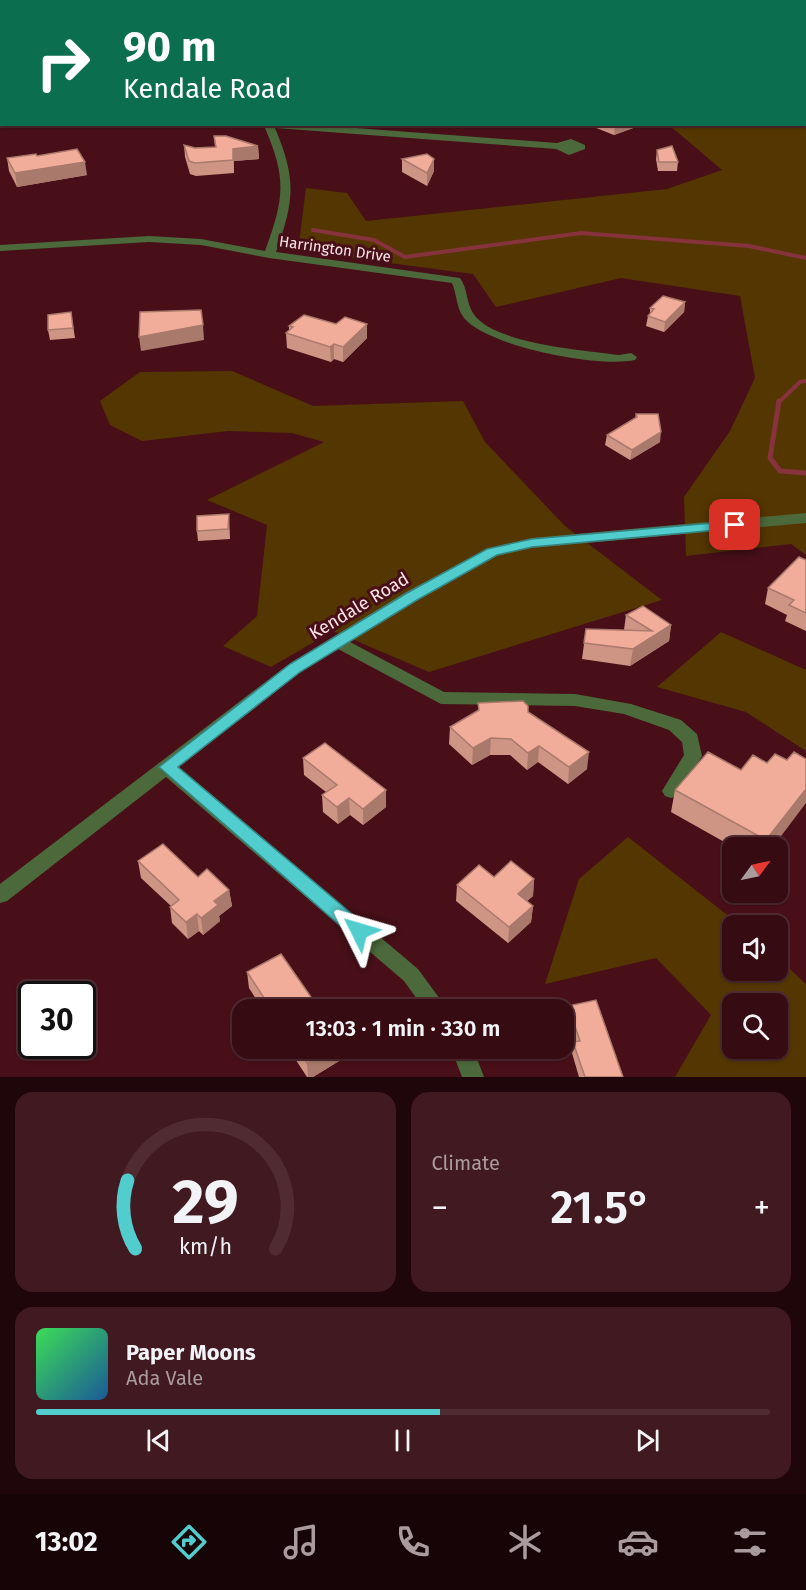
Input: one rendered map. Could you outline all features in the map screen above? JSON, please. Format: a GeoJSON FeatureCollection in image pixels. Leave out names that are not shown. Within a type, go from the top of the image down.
{"type":"FeatureCollection","features":[{"type":"Feature","properties":{"kind":"street"},"geometry":{"type":"LineString","coordinates":[[268,126],[286,165],[288,201],[269,255]]}},
{"type":"Feature","properties":{"kind":"street"},"geometry":{"type":"LineString","coordinates":[[282,126],[558,146]]}},
{"type":"Feature","properties":{"kind":"street","name":"Harrington Drive"},"geometry":{"type":"LineString","coordinates":[[0,248],[149,239],[201,243],[269,255],[456,280],[460,285],[468,315],[492,334],[525,343],[619,359],[631,357]]}},
{"type":"Feature","properties":{"kind":"street","name":"Kendale Road"},"geometry":{"type":"LineString","coordinates":[[0,895],[295,668],[492,552],[532,543],[806,518]]}},
{"type":"Feature","properties":{"kind":"street"},"geometry":{"type":"LineString","coordinates":[[338,642],[441,698],[575,700],[625,708],[675,725],[691,739],[693,756],[670,791]]}},
{"type":"Feature","properties":{"kind":"street"},"geometry":{"type":"LineString","coordinates":[[167,767],[411,975],[430,999]]}},
{"type":"Feature","properties":{"kind":"street"},"geometry":{"type":"LineString","coordinates":[[466,1059],[473,1077]]}},
{"type":"Feature","properties":{"kind":"shaded area"},"geometry":{"type":"Polygon","coordinates":[[[670,126],[806,126],[806,555],[791,544],[686,556],[684,497],[730,431],[755,378],[740,296],[621,278],[496,307],[473,274],[298,251],[306,188],[347,193],[366,221],[667,189],[722,170],[670,126]]]}},
{"type":"Feature","properties":{"kind":"shaded area"},"geometry":{"type":"Polygon","coordinates":[[[232,371],[313,406],[463,401],[485,442],[565,526],[662,600],[429,672],[333,631],[271,667],[223,646],[257,616],[267,525],[207,500],[324,442],[292,433],[228,431],[142,441],[110,425],[100,401],[140,372],[232,371]]]}},
{"type":"Feature","properties":{"kind":"shaded area"},"geometry":{"type":"Polygon","coordinates":[[[721,632],[806,670],[806,751],[746,712],[657,687],[721,632]]]}},
{"type":"Feature","properties":{"kind":"shaded area"},"geometry":{"type":"Polygon","coordinates":[[[628,837],[727,915],[722,915],[722,981],[788,981],[788,967],[806,984],[806,1077],[675,1077],[711,1015],[656,958],[545,984],[579,879],[628,837]]]}},
{"type":"Feature","properties":{"kind":"building"},"geometry":{"type":"Polygon","coordinates":[[[214,136],[226,136],[258,146],[233,149],[233,160],[195,163],[189,161],[184,145],[195,148],[216,147],[214,136]]]}},
{"type":"Feature","properties":{"kind":"building"},"geometry":{"type":"Polygon","coordinates":[[[672,146],[678,162],[659,162],[657,150],[672,146]]]}},
{"type":"Feature","properties":{"kind":"building"},"geometry":{"type":"Polygon","coordinates":[[[77,149],[85,162],[15,173],[7,158],[36,154],[37,156],[77,149]]]}},
{"type":"Feature","properties":{"kind":"building"},"geometry":{"type":"Polygon","coordinates":[[[427,154],[434,159],[427,173],[402,159],[427,154]]]}},
{"type":"Feature","properties":{"kind":"building"},"geometry":{"type":"Polygon","coordinates":[[[663,296],[685,302],[665,322],[648,316],[654,309],[650,308],[663,296]]]}},
{"type":"Feature","properties":{"kind":"building"},"geometry":{"type":"Polygon","coordinates":[[[201,310],[203,325],[139,337],[140,312],[201,310]]]}},
{"type":"Feature","properties":{"kind":"building"},"geometry":{"type":"Polygon","coordinates":[[[71,312],[73,328],[48,330],[48,315],[71,312]]]}},
{"type":"Feature","properties":{"kind":"building"},"geometry":{"type":"Polygon","coordinates":[[[304,315],[336,324],[345,317],[367,324],[343,347],[334,344],[330,347],[286,333],[293,327],[289,326],[304,315]]]}},
{"type":"Feature","properties":{"kind":"building"},"geometry":{"type":"Polygon","coordinates":[[[636,414],[658,414],[661,432],[632,450],[607,435],[637,417],[636,414]]]}},
{"type":"Feature","properties":{"kind":"building"},"geometry":{"type":"Polygon","coordinates":[[[229,514],[228,529],[197,531],[197,516],[229,514]]]}},
{"type":"Feature","properties":{"kind":"building"},"geometry":{"type":"Polygon","coordinates":[[[799,557],[806,560],[806,613],[789,605],[794,600],[768,588],[799,557]]]}},
{"type":"Feature","properties":{"kind":"building"},"geometry":{"type":"Polygon","coordinates":[[[643,606],[671,625],[633,649],[584,643],[586,629],[652,631],[626,615],[643,606]]]}},
{"type":"Feature","properties":{"kind":"building"},"geometry":{"type":"Polygon","coordinates":[[[523,701],[528,706],[528,712],[589,752],[569,767],[539,746],[528,753],[511,739],[491,738],[473,748],[450,727],[479,710],[478,703],[523,701]]]}},
{"type":"Feature","properties":{"kind":"building"},"geometry":{"type":"Polygon","coordinates":[[[325,743],[386,790],[363,809],[349,798],[337,807],[322,795],[337,785],[303,758],[325,743]]]}},
{"type":"Feature","properties":{"kind":"building"},"geometry":{"type":"Polygon","coordinates":[[[708,752],[741,770],[753,755],[767,763],[775,754],[787,760],[794,752],[806,759],[806,789],[768,837],[761,837],[675,790],[708,752]]]}},
{"type":"Feature","properties":{"kind":"building"},"geometry":{"type":"Polygon","coordinates":[[[163,844],[198,877],[207,869],[229,890],[214,901],[218,905],[201,918],[197,914],[186,922],[170,907],[179,900],[138,861],[163,844]]]}},
{"type":"Feature","properties":{"kind":"building"},"geometry":{"type":"Polygon","coordinates":[[[511,861],[534,879],[518,894],[533,906],[509,927],[457,885],[479,865],[494,877],[511,861]]]}},
{"type":"Feature","properties":{"kind":"building"},"geometry":{"type":"Polygon","coordinates":[[[281,954],[312,999],[265,999],[247,972],[281,954]]]}},
{"type":"Feature","properties":{"kind":"building"},"geometry":{"type":"Polygon","coordinates":[[[596,1000],[623,1077],[585,1077],[574,1045],[574,1042],[580,1041],[574,1024],[574,1005],[596,1000]]]}},
{"type":"Feature","properties":{"kind":"waterway"},"geometry":{"type":"LineString","coordinates":[[313,230],[374,240],[405,257],[581,233],[749,246],[806,258]]}},
{"type":"Feature","properties":{"kind":"waterway"},"geometry":{"type":"LineString","coordinates":[[779,402],[800,382],[806,381]]}},
{"type":"Feature","properties":{"kind":"waterway"},"geometry":{"type":"LineString","coordinates":[[779,402],[770,458],[780,471],[806,473]]}},
{"type":"Feature","properties":{"kind":"route"},"geometry":{"type":"LineString","coordinates":[[359,931],[167,767],[295,668],[412,596],[492,552],[532,543],[735,525]]}}]}
